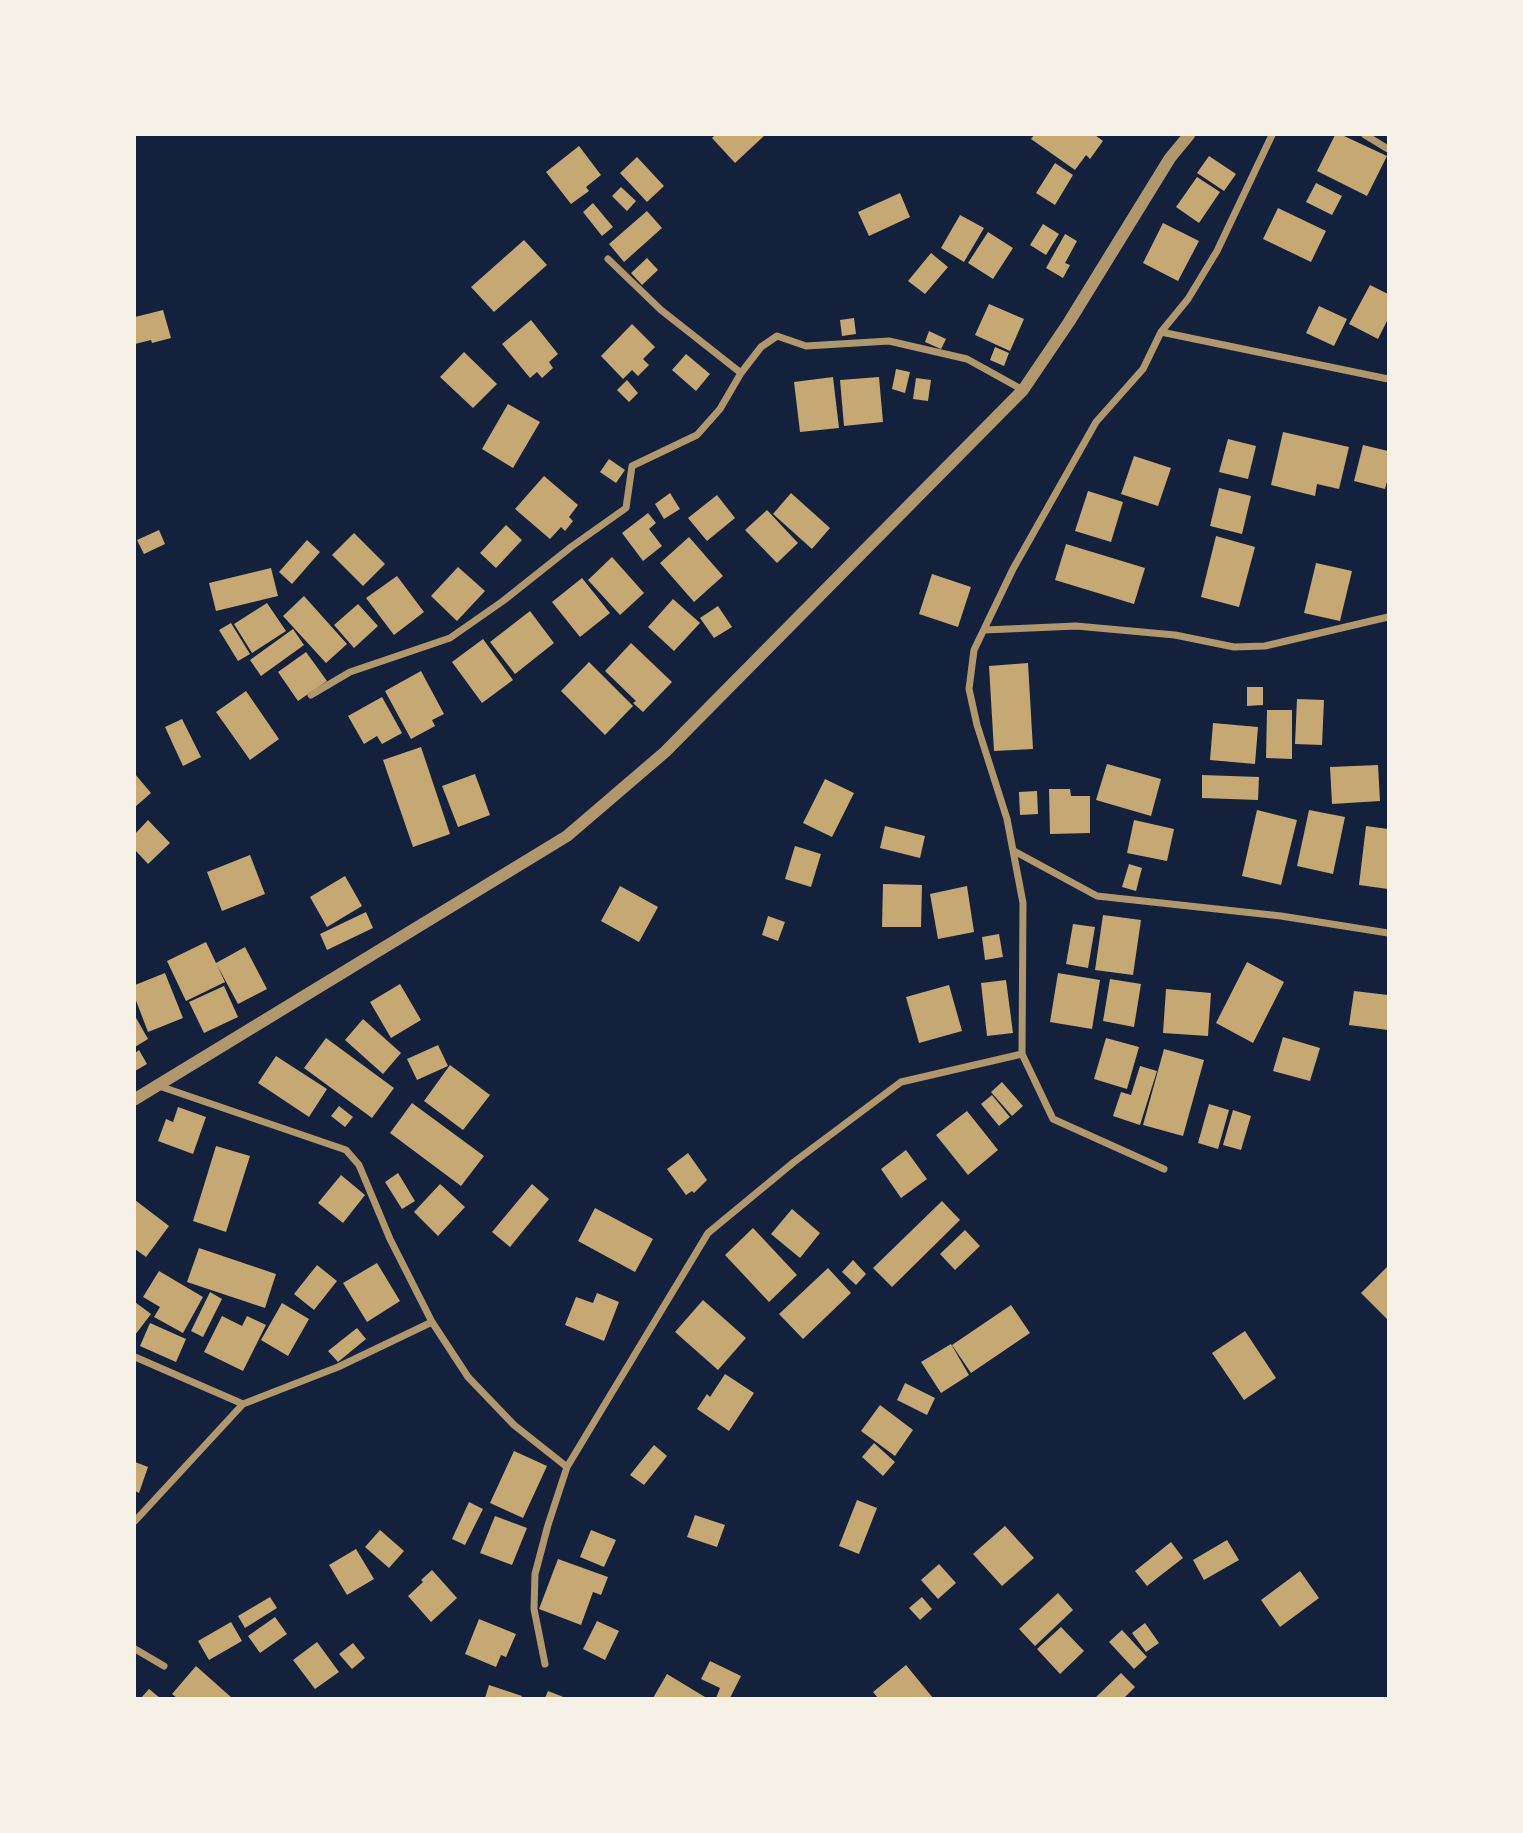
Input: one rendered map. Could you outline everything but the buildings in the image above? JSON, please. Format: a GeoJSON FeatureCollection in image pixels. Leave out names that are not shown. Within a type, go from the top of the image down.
{"type":"FeatureCollection","features":[{"type":"Feature","properties":{"kind":"street"},"geometry":{"type":"LineString","coordinates":[[135,1099],[567,836],[665,752],[1023,390],[1069,323],[1170,158],[1189,135]]}},
{"type":"Feature","properties":{"kind":"street"},"geometry":{"type":"LineString","coordinates":[[1164,1169],[1053,1119],[1021,1054],[1023,903],[1007,819],[977,725],[969,690],[974,650],[1020,558],[1096,422],[1143,369],[1161,332],[1188,299],[1217,251],[1272,135]]}},
{"type":"Feature","properties":{"kind":"street"},"geometry":{"type":"LineString","coordinates":[[1365,135],[1388,149]]}},
{"type":"Feature","properties":{"kind":"street"},"geometry":{"type":"LineString","coordinates":[[608,259],[661,310],[741,373]]}},
{"type":"Feature","properties":{"kind":"street"},"geometry":{"type":"LineString","coordinates":[[1161,332],[1388,379]]}},
{"type":"Feature","properties":{"kind":"street"},"geometry":{"type":"LineString","coordinates":[[311,695],[350,672],[450,638],[626,509],[632,466],[697,435],[720,409],[741,373],[761,347],[777,336],[806,346],[889,341],[967,359],[1023,390]]}},
{"type":"Feature","properties":{"kind":"street"},"geometry":{"type":"LineString","coordinates":[[985,630],[1076,626],[1175,635],[1234,647],[1265,646],[1388,617]]}},
{"type":"Feature","properties":{"kind":"street"},"geometry":{"type":"LineString","coordinates":[[1014,851],[1097,896],[1281,916],[1388,933]]}},
{"type":"Feature","properties":{"kind":"street"},"geometry":{"type":"LineString","coordinates":[[545,1664],[534,1609],[536,1574],[548,1525],[567,1467],[708,1233],[794,1161],[901,1082],[1021,1054]]}},
{"type":"Feature","properties":{"kind":"street"},"geometry":{"type":"LineString","coordinates":[[159,1086],[346,1150],[359,1165],[390,1239],[432,1322],[467,1377],[514,1425],[567,1467]]}},
{"type":"Feature","properties":{"kind":"street"},"geometry":{"type":"LineString","coordinates":[[135,1521],[243,1404],[338,1367],[432,1322]]}},
{"type":"Feature","properties":{"kind":"street"},"geometry":{"type":"LineString","coordinates":[[135,1357],[243,1404]]}},
{"type":"Feature","properties":{"kind":"street"},"geometry":{"type":"LineString","coordinates":[[135,1649],[164,1666]]}}]}
